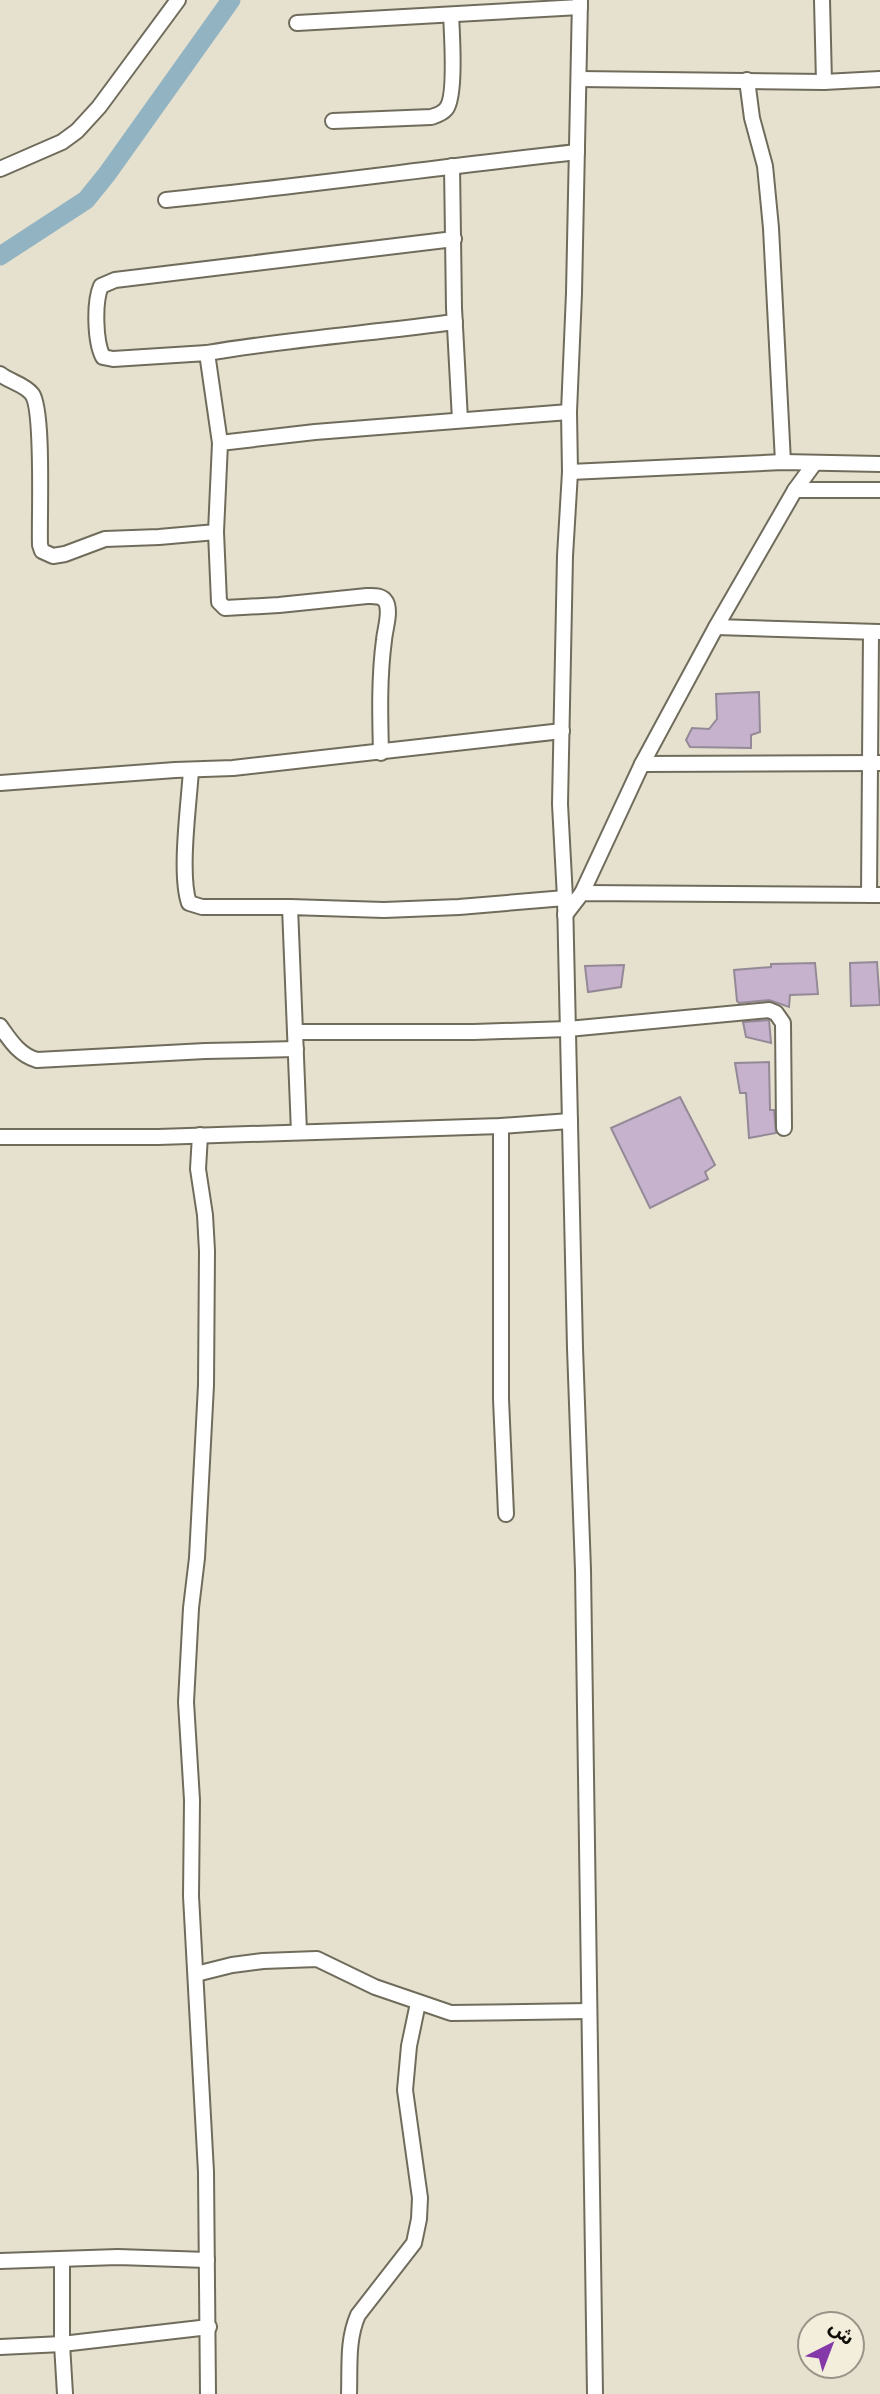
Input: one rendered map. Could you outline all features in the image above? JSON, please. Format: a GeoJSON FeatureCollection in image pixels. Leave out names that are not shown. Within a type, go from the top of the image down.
{"type":"FeatureCollection","features":[{"type":"Feature","properties":{"kind":"street"},"geometry":{"type":"LineString","coordinates":[[0,169],[62,142],[77,131],[99,107],[178,0]]}},
{"type":"Feature","properties":{"kind":"street"},"geometry":{"type":"LineString","coordinates":[[822,0],[824,82]]}},
{"type":"Feature","properties":{"kind":"street"},"geometry":{"type":"LineString","coordinates":[[297,23],[451,15],[580,3],[560,804],[565,898],[583,1570],[595,2394]]}},
{"type":"Feature","properties":{"kind":"street"},"geometry":{"type":"LineString","coordinates":[[333,121],[431,117],[441,114],[450,102],[451,15]]}},
{"type":"Feature","properties":{"kind":"street"},"geometry":{"type":"LineString","coordinates":[[579,79],[824,82],[880,79]]}},
{"type":"Feature","properties":{"kind":"street"},"geometry":{"type":"LineString","coordinates":[[747,80],[752,118],[765,166],[771,228],[783,462]]}},
{"type":"Feature","properties":{"kind":"street"},"geometry":{"type":"LineString","coordinates":[[166,200],[290,188],[577,152]]}},
{"type":"Feature","properties":{"kind":"street"},"geometry":{"type":"LineString","coordinates":[[452,166],[460,420]]}},
{"type":"Feature","properties":{"kind":"street"},"geometry":{"type":"LineString","coordinates":[[454,239],[115,280],[101,286],[97,295],[98,348],[103,357],[113,359],[207,353],[284,340],[385,332],[455,322]]}},
{"type":"Feature","properties":{"kind":"street"},"geometry":{"type":"LineString","coordinates":[[207,353],[220,443],[216,532],[219,602],[225,608],[367,596],[384,600],[388,606],[381,664],[381,753]]}},
{"type":"Feature","properties":{"kind":"street"},"geometry":{"type":"LineString","coordinates":[[0,374],[9,381],[24,386],[36,401],[42,551],[53,556],[105,539],[216,532]]}},
{"type":"Feature","properties":{"kind":"street"},"geometry":{"type":"LineString","coordinates":[[220,443],[315,432],[569,412]]}},
{"type":"Feature","properties":{"kind":"street"},"geometry":{"type":"LineString","coordinates":[[570,472],[783,462],[880,464]]}},
{"type":"Feature","properties":{"kind":"street"},"geometry":{"type":"LineString","coordinates":[[565,915],[582,893],[642,764],[716,626],[795,490],[814,464]]}},
{"type":"Feature","properties":{"kind":"street"},"geometry":{"type":"LineString","coordinates":[[795,490],[880,490]]}},
{"type":"Feature","properties":{"kind":"street"},"geometry":{"type":"LineString","coordinates":[[582,893],[874,895],[876,632],[716,626]]}},
{"type":"Feature","properties":{"kind":"street"},"geometry":{"type":"LineString","coordinates":[[0,783],[233,768],[562,731]]}},
{"type":"Feature","properties":{"kind":"street"},"geometry":{"type":"LineString","coordinates":[[642,764],[875,763]]}},
{"type":"Feature","properties":{"kind":"street"},"geometry":{"type":"LineString","coordinates":[[191,769],[186,850],[187,895],[190,903],[202,907],[384,909],[447,908],[565,898]]}},
{"type":"Feature","properties":{"kind":"street"},"geometry":{"type":"LineString","coordinates":[[289,907],[299,1132]]}},
{"type":"Feature","properties":{"kind":"street"},"geometry":{"type":"LineString","coordinates":[[296,1032],[568,1029],[773,1011],[783,1023],[784,1128]]}},
{"type":"Feature","properties":{"kind":"street"},"geometry":{"type":"LineString","coordinates":[[0,1026],[16,1047],[27,1057],[37,1060],[296,1049]]}},
{"type":"Feature","properties":{"kind":"street"},"geometry":{"type":"LineString","coordinates":[[0,1137],[200,1135],[501,1126],[570,1121]]}},
{"type":"Feature","properties":{"kind":"street"},"geometry":{"type":"LineString","coordinates":[[501,1126],[501,1386],[506,1514]]}},
{"type":"Feature","properties":{"kind":"street"},"geometry":{"type":"LineString","coordinates":[[200,1135],[198,1169],[207,1251],[205,1385],[197,1558],[191,1608],[186,1702],[192,1800],[191,1896],[206,2172],[208,2394]]}},
{"type":"Feature","properties":{"kind":"street"},"geometry":{"type":"LineString","coordinates":[[196,1974],[263,1961],[317,1959],[375,1987],[451,2013],[589,2011]]}},
{"type":"Feature","properties":{"kind":"street"},"geometry":{"type":"LineString","coordinates":[[349,2394],[353,2326],[358,2315],[414,2243],[419,2220],[421,2198],[405,2090],[409,2046],[418,2003]]}},
{"type":"Feature","properties":{"kind":"street"},"geometry":{"type":"LineString","coordinates":[[0,2262],[118,2257],[207,2260]]}},
{"type":"Feature","properties":{"kind":"street"},"geometry":{"type":"LineString","coordinates":[[62,2259],[65,2394]]}},
{"type":"Feature","properties":{"kind":"street"},"geometry":{"type":"LineString","coordinates":[[0,2347],[62,2344],[209,2327]]}},
{"type":"Feature","properties":{"kind":"building"},"geometry":{"type":"Polygon","coordinates":[[[759,692],[760,732],[751,735],[751,748],[690,747],[686,740],[692,728],[709,729],[717,719],[716,694],[759,692]]]}},
{"type":"Feature","properties":{"kind":"building"},"geometry":{"type":"Polygon","coordinates":[[[877,962],[880,1005],[851,1006],[850,963],[877,962]]]}},
{"type":"Feature","properties":{"kind":"building"},"geometry":{"type":"Polygon","coordinates":[[[815,963],[818,994],[790,995],[789,1007],[769,1000],[737,1001],[734,970],[771,967],[771,964],[815,963]]]}},
{"type":"Feature","properties":{"kind":"building"},"geometry":{"type":"Polygon","coordinates":[[[624,965],[621,987],[588,992],[585,966],[624,965]]]}},
{"type":"Feature","properties":{"kind":"building"},"geometry":{"type":"Polygon","coordinates":[[[769,1020],[771,1043],[746,1037],[743,1022],[769,1020]]]}},
{"type":"Feature","properties":{"kind":"building"},"geometry":{"type":"Polygon","coordinates":[[[769,1062],[770,1110],[774,1110],[776,1133],[749,1138],[746,1093],[740,1093],[735,1063],[769,1062]]]}},
{"type":"Feature","properties":{"kind":"building"},"geometry":{"type":"Polygon","coordinates":[[[680,1097],[715,1165],[705,1172],[708,1179],[650,1208],[611,1128],[680,1097]]]}},
{"type":"Feature","properties":{"kind":"waterway"},"geometry":{"type":"LineString","coordinates":[[0,256],[86,200],[231,0]]}}]}
